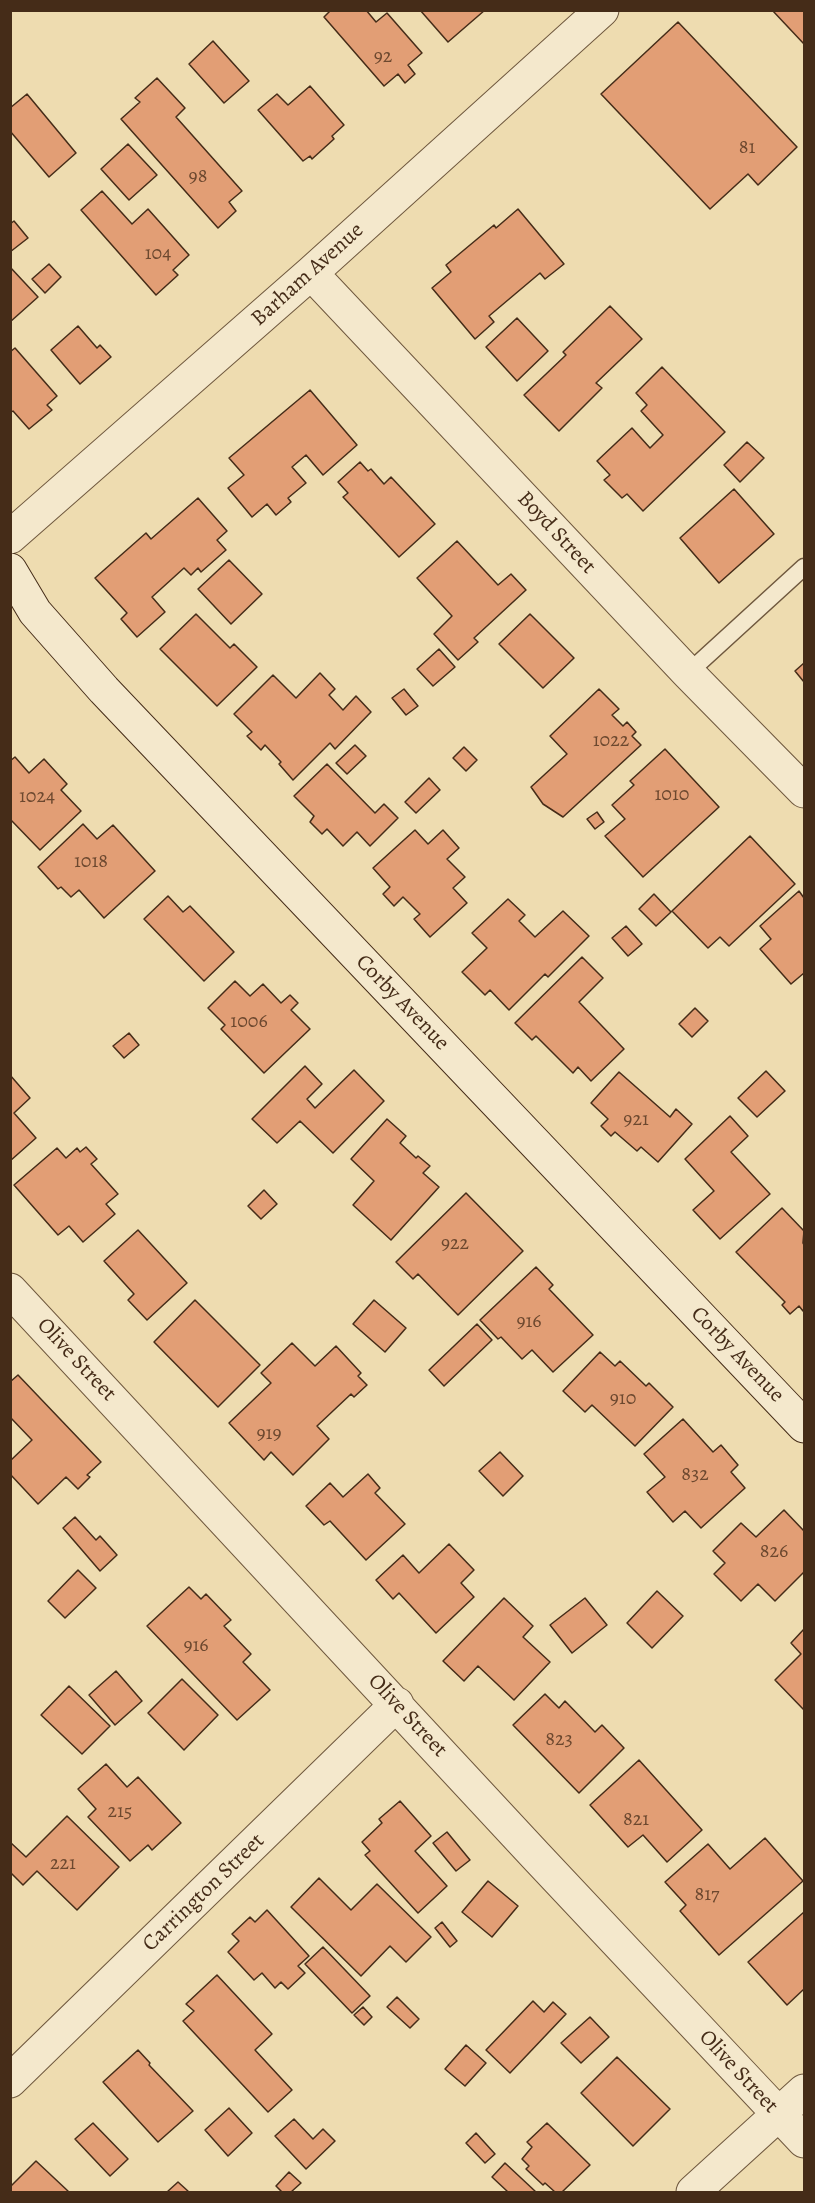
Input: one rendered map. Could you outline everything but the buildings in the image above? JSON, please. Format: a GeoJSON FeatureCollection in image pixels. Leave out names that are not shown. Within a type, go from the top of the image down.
{"type":"FeatureCollection","features":[{"type":"Feature","properties":{"kind":"street","name":"Barham Avenue"},"geometry":{"type":"LineString","coordinates":[[10,537],[311,273],[602,10]]}},
{"type":"Feature","properties":{"kind":"street","name":"Boyd Street"},"geometry":{"type":"LineString","coordinates":[[311,273],[688,673],[804,791]]}},
{"type":"Feature","properties":{"kind":"street","name":"Corby Avenue"},"geometry":{"type":"LineString","coordinates":[[10,570],[35,612],[104,690],[804,1426]]}},
{"type":"Feature","properties":{"kind":"street","name":"Olive Street"},"geometry":{"type":"LineString","coordinates":[[10,1290],[397,1704],[536,1857],[804,2141]]}},
{"type":"Feature","properties":{"kind":"street","name":"Carrington Street"},"geometry":{"type":"LineString","coordinates":[[10,2081],[397,1704]]}},
{"type":"Feature","properties":{"kind":"street"},"geometry":{"type":"LineString","coordinates":[[693,2193],[804,2091]]}},
{"type":"Feature","properties":{"kind":"lane"},"geometry":{"type":"LineString","coordinates":[[688,673],[804,567]]}}]}
